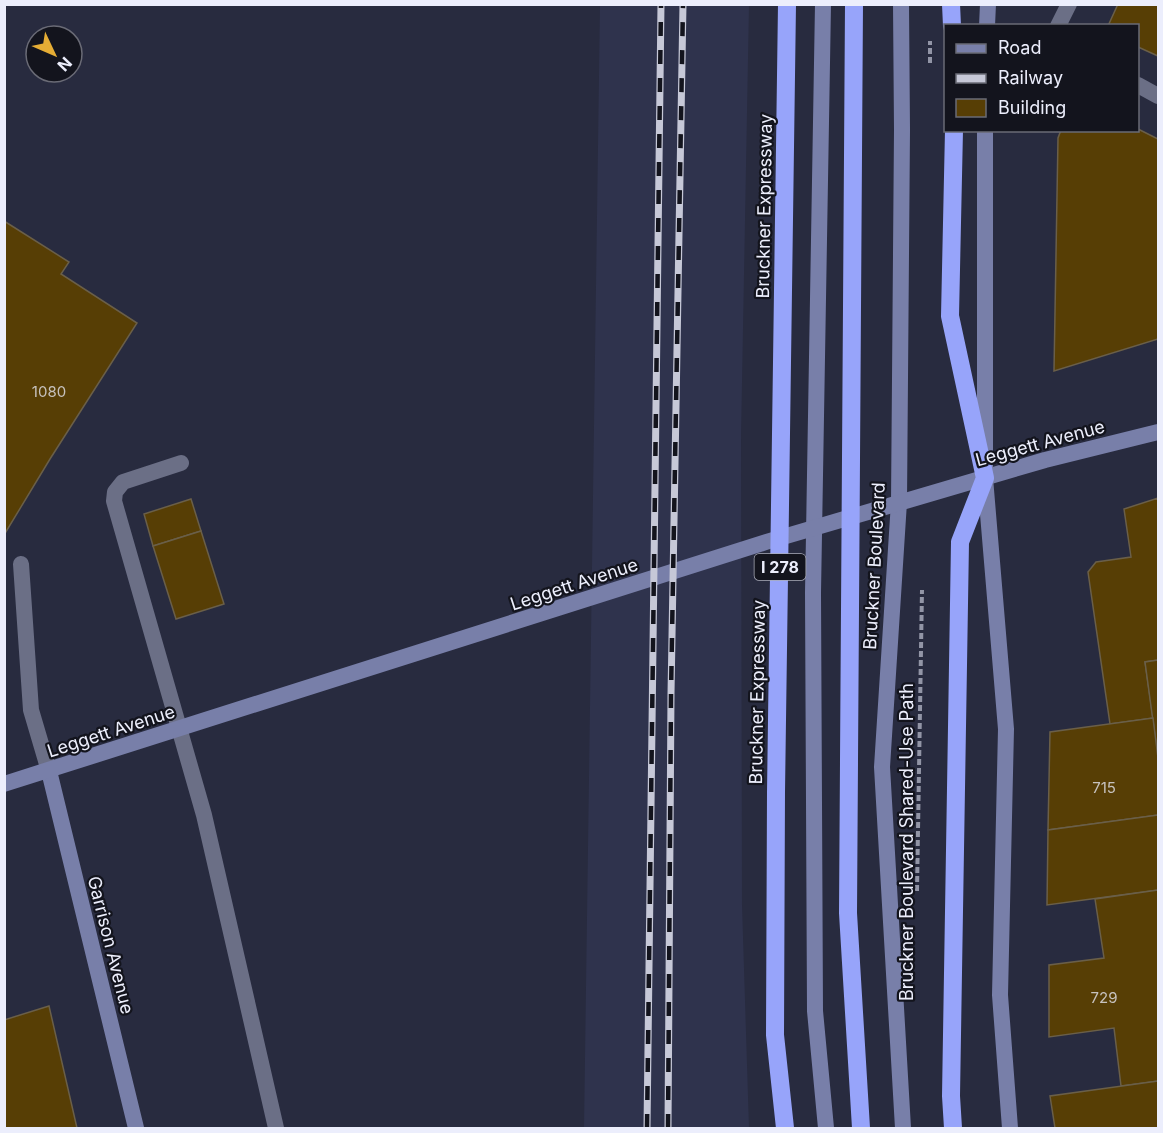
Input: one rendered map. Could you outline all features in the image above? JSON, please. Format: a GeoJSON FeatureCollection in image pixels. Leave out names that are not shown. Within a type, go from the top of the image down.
{"type":"FeatureCollection","features":[{"type":"Feature","properties":{"kind":"highway","name":"Bruckner Expressway"},"geometry":{"type":"LineString","coordinates":[[785,1128],[776,1024],[776,792],[787,4]]}},
{"type":"Feature","properties":{"kind":"highway"},"geometry":{"type":"LineString","coordinates":[[854,4],[848,913],[861,1128]]}},
{"type":"Feature","properties":{"kind":"highway"},"geometry":{"type":"LineString","coordinates":[[951,4],[952,24]]}},
{"type":"Feature","properties":{"kind":"highway"},"geometry":{"type":"LineString","coordinates":[[953,1128],[951,1096],[960,542],[985,478],[950,316],[954,132]]}},
{"type":"Feature","properties":{"kind":"main road"},"geometry":{"type":"LineString","coordinates":[[823,4],[813,529],[815,1011],[826,1128]]}},
{"type":"Feature","properties":{"kind":"main road","name":"Bruckner Boulevard"},"geometry":{"type":"LineString","coordinates":[[901,4],[899,502],[882,767],[903,1128]]}},
{"type":"Feature","properties":{"kind":"main road"},"geometry":{"type":"LineString","coordinates":[[987,24],[988,4]]}},
{"type":"Feature","properties":{"kind":"main road"},"geometry":{"type":"LineString","coordinates":[[986,132],[985,478],[1006,729],[1000,995],[1010,1128]]}},
{"type":"Feature","properties":{"kind":"main road","name":"Leggett Avenue"},"geometry":{"type":"LineString","coordinates":[[4,784],[899,502],[1045,460],[1158,432]]}},
{"type":"Feature","properties":{"kind":"main road","name":"Garrison Avenue"},"geometry":{"type":"LineString","coordinates":[[49,771],[136,1128]]}},
{"type":"Feature","properties":{"kind":"street"},"geometry":{"type":"LineString","coordinates":[[1059,24],[1069,4]]}},
{"type":"Feature","properties":{"kind":"street"},"geometry":{"type":"LineString","coordinates":[[1139,86],[1158,96]]}},
{"type":"Feature","properties":{"kind":"street"},"geometry":{"type":"LineString","coordinates":[[182,463],[123,482],[116,492],[114,501],[204,815],[276,1128]]}},
{"type":"Feature","properties":{"kind":"street"},"geometry":{"type":"LineString","coordinates":[[21,564],[31,710],[49,771]]}},
{"type":"Feature","properties":{"kind":"path","name":"Bruckner Boulevard Shared-Use Path"},"geometry":{"type":"LineString","coordinates":[[917,894],[922,579]]}},
{"type":"Feature","properties":{"kind":"shaded area"},"geometry":{"type":"Polygon","coordinates":[[[600,5],[749,5],[741,437],[742,905],[749,1128],[584,1128],[600,5]]]}},
{"type":"Feature","properties":{"kind":"building"},"geometry":{"type":"Polygon","coordinates":[[[1118,4],[1158,4],[1158,56],[1139,47],[1139,24],[1109,24],[1118,4]]]}},
{"type":"Feature","properties":{"kind":"building"},"geometry":{"type":"Polygon","coordinates":[[[1139,130],[1158,139],[1158,339],[1054,371],[1058,138],[1060,132],[1139,132],[1139,130]]]}},
{"type":"Feature","properties":{"kind":"building"},"geometry":{"type":"Polygon","coordinates":[[[4,221],[69,262],[61,274],[137,323],[4,535],[4,221]]]}},
{"type":"Feature","properties":{"kind":"building"},"geometry":{"type":"Polygon","coordinates":[[[1158,498],[1158,660],[1145,662],[1153,718],[1110,724],[1088,572],[1096,562],[1131,557],[1124,509],[1158,498]]]}},
{"type":"Feature","properties":{"kind":"building"},"geometry":{"type":"Polygon","coordinates":[[[191,499],[201,531],[153,546],[144,514],[191,499]]]}},
{"type":"Feature","properties":{"kind":"building"},"geometry":{"type":"Polygon","coordinates":[[[201,531],[224,604],[176,619],[153,546],[201,531]]]}},
{"type":"Feature","properties":{"kind":"building"},"geometry":{"type":"Polygon","coordinates":[[[1158,660],[1158,758],[1145,662],[1158,660]]]}},
{"type":"Feature","properties":{"kind":"building"},"geometry":{"type":"Polygon","coordinates":[[[1153,718],[1158,758],[1158,815],[1048,830],[1050,732],[1153,718]]]}},
{"type":"Feature","properties":{"kind":"building"},"geometry":{"type":"Polygon","coordinates":[[[1158,815],[1158,890],[1047,905],[1048,830],[1158,815]]]}},
{"type":"Feature","properties":{"kind":"building"},"geometry":{"type":"Polygon","coordinates":[[[1158,890],[1158,1081],[1121,1086],[1114,1028],[1049,1037],[1049,965],[1104,958],[1095,899],[1158,890]]]}},
{"type":"Feature","properties":{"kind":"building"},"geometry":{"type":"Polygon","coordinates":[[[49,1006],[77,1128],[4,1128],[4,1020],[49,1006]]]}},
{"type":"Feature","properties":{"kind":"building"},"geometry":{"type":"Polygon","coordinates":[[[1158,1081],[1158,1128],[1055,1128],[1050,1096],[1158,1081]]]}},
{"type":"Feature","properties":{"kind":"railway"},"geometry":{"type":"LineString","coordinates":[[647,1128],[661,4]]}},
{"type":"Feature","properties":{"kind":"railway"},"geometry":{"type":"LineString","coordinates":[[668,1128],[671,694],[683,4]]}}]}
